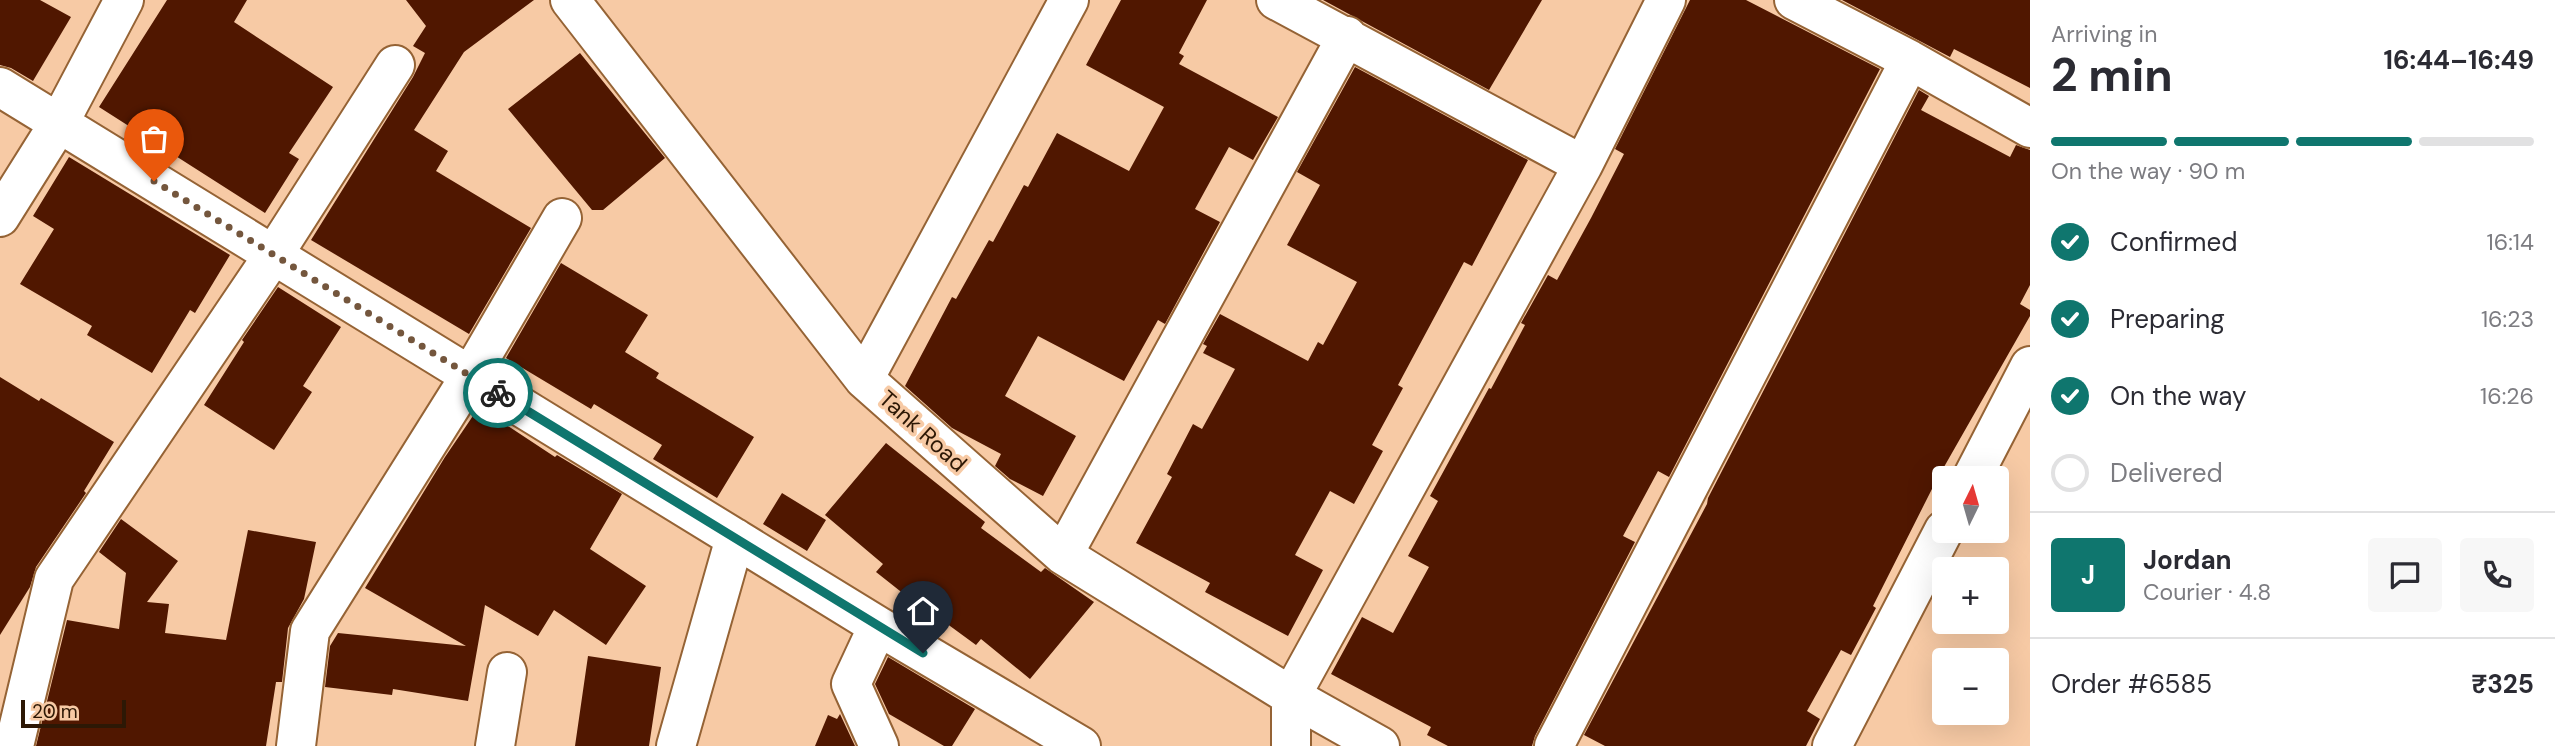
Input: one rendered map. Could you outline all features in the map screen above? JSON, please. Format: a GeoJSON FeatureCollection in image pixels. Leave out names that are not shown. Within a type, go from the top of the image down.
{"type":"FeatureCollection","features":[{"type":"Feature","properties":{"kind":"street"},"geometry":{"type":"LineString","coordinates":[[0,217],[59,123],[124,0]]}},
{"type":"Feature","properties":{"kind":"street","name":"Tank Road"},"geometry":{"type":"LineString","coordinates":[[570,0],[864,379],[1063,555],[1291,696],[1380,746]]}},
{"type":"Feature","properties":{"kind":"street"},"geometry":{"type":"LineString","coordinates":[[864,379],[1069,0]]}},
{"type":"Feature","properties":{"kind":"street"},"geometry":{"type":"LineString","coordinates":[[1276,0],[1583,165]]}},
{"type":"Feature","properties":{"kind":"street"},"geometry":{"type":"LineString","coordinates":[[1291,746],[1291,696],[1583,165],[1666,0]]}},
{"type":"Feature","properties":{"kind":"street"},"geometry":{"type":"LineString","coordinates":[[1794,0],[1910,60],[2030,128]]}},
{"type":"Feature","properties":{"kind":"street"},"geometry":{"type":"LineString","coordinates":[[1063,555],[1347,36]]}},
{"type":"Feature","properties":{"kind":"street"},"geometry":{"type":"LineString","coordinates":[[1554,746],[1910,60]]}},
{"type":"Feature","properties":{"kind":"street"},"geometry":{"type":"LineString","coordinates":[[14,746],[54,579],[274,254],[395,65]]}},
{"type":"Feature","properties":{"kind":"street"},"geometry":{"type":"LineString","coordinates":[[0,87],[878,626],[1081,746]]}},
{"type":"Feature","properties":{"kind":"street"},"geometry":{"type":"LineString","coordinates":[[296,746],[310,631],[470,376],[562,218]]}},
{"type":"Feature","properties":{"kind":"street"},"geometry":{"type":"LineString","coordinates":[[1978,466],[2030,366]]}},
{"type":"Feature","properties":{"kind":"street"},"geometry":{"type":"LineString","coordinates":[[676,746],[735,538]]}},
{"type":"Feature","properties":{"kind":"street"},"geometry":{"type":"LineString","coordinates":[[1836,744],[1937,543]]}},
{"type":"Feature","properties":{"kind":"street"},"geometry":{"type":"LineString","coordinates":[[878,626],[851,684],[879,746]]}},
{"type":"Feature","properties":{"kind":"street"},"geometry":{"type":"LineString","coordinates":[[495,746],[507,672]]}},
{"type":"Feature","properties":{"kind":"building"},"geometry":{"type":"Polygon","coordinates":[[[0,0],[40,0],[71,17],[33,81],[0,65],[0,0]]]}},
{"type":"Feature","properties":{"kind":"building"},"geometry":{"type":"Polygon","coordinates":[[[167,0],[247,0],[234,22],[333,87],[289,153],[299,159],[265,213],[99,107],[167,0]]]}},
{"type":"Feature","properties":{"kind":"building"},"geometry":{"type":"Polygon","coordinates":[[[406,0],[534,0],[464,52],[414,130],[448,151],[436,171],[531,228],[469,334],[311,240],[413,77],[425,53],[413,46],[426,26],[406,0]]]}},
{"type":"Feature","properties":{"kind":"building"},"geometry":{"type":"Polygon","coordinates":[[[1121,0],[1207,0],[1179,53],[1184,56],[1179,64],[1278,117],[1253,160],[1229,147],[1195,209],[1220,222],[1165,324],[1158,320],[1124,381],[1038,336],[1005,396],[1076,436],[1043,496],[1010,479],[995,466],[1001,454],[952,428],[905,386],[952,297],[956,299],[989,240],[993,242],[1024,185],[1028,187],[1057,133],[1129,171],[1164,107],[1086,65],[1121,0]]]}},
{"type":"Feature","properties":{"kind":"building"},"geometry":{"type":"Polygon","coordinates":[[[1323,0],[1542,0],[1489,90],[1323,0]]]}},
{"type":"Feature","properties":{"kind":"building"},"geometry":{"type":"Polygon","coordinates":[[[1690,0],[1746,0],[1880,69],[1669,477],[1658,471],[1623,536],[1635,542],[1532,746],[1448,746],[1427,735],[1431,727],[1331,674],[1362,617],[1393,633],[1429,567],[1408,556],[1438,501],[1430,496],[1489,388],[1491,389],[1525,325],[1521,323],[1548,275],[1557,280],[1591,218],[1624,154],[1615,149],[1690,0]]]}},
{"type":"Feature","properties":{"kind":"building"},"geometry":{"type":"Polygon","coordinates":[[[1842,0],[2030,0],[2030,88],[1954,49],[1950,57],[1842,0]]]}},
{"type":"Feature","properties":{"kind":"building"},"geometry":{"type":"Polygon","coordinates":[[[580,53],[665,158],[603,210],[592,210],[508,109],[580,53]]]}},
{"type":"Feature","properties":{"kind":"building"},"geometry":{"type":"Polygon","coordinates":[[[1355,67],[1528,160],[1472,266],[1464,262],[1398,385],[1403,388],[1372,445],[1383,451],[1354,504],[1330,491],[1295,555],[1323,570],[1288,636],[1205,592],[1210,583],[1136,543],[1172,477],[1167,474],[1193,424],[1202,429],[1235,369],[1203,353],[1207,346],[1203,344],[1220,314],[1308,361],[1318,342],[1323,345],[1357,282],[1287,245],[1320,185],[1297,172],[1355,67]]]}},
{"type":"Feature","properties":{"kind":"building"},"geometry":{"type":"Polygon","coordinates":[[[1919,90],[1929,96],[1921,110],[2010,157],[2016,145],[2030,150],[2030,285],[2020,304],[2030,310],[2030,316],[1945,466],[1932,466],[1932,489],[1873,606],[1876,608],[1851,655],[1841,650],[1807,711],[1820,719],[1806,746],[1605,746],[1584,735],[1919,90]]]}},
{"type":"Feature","properties":{"kind":"building"},"geometry":{"type":"Polygon","coordinates":[[[69,157],[230,255],[195,313],[190,310],[152,373],[87,335],[92,326],[20,284],[54,229],[33,216],[69,157]]]}},
{"type":"Feature","properties":{"kind":"building"},"geometry":{"type":"Polygon","coordinates":[[[561,263],[648,315],[625,352],[659,373],[656,378],[754,437],[717,498],[653,459],[662,445],[594,404],[591,409],[506,358],[561,263]]]}},
{"type":"Feature","properties":{"kind":"building"},"geometry":{"type":"Polygon","coordinates":[[[278,287],[341,327],[303,386],[312,392],[274,450],[204,405],[244,342],[242,340],[278,287]]]}},
{"type":"Feature","properties":{"kind":"building"},"geometry":{"type":"Polygon","coordinates":[[[0,377],[114,442],[84,491],[86,493],[36,567],[30,587],[0,635],[0,377]]]}},
{"type":"Feature","properties":{"kind":"building"},"geometry":{"type":"Polygon","coordinates":[[[479,407],[555,457],[557,455],[622,494],[590,549],[646,586],[606,645],[554,610],[538,636],[485,605],[468,701],[393,689],[392,695],[325,687],[330,646],[338,633],[466,646],[365,588],[445,457],[479,407]]]}},
{"type":"Feature","properties":{"kind":"building"},"geometry":{"type":"Polygon","coordinates":[[[886,443],[985,522],[981,528],[1041,572],[1045,568],[1094,602],[1030,679],[981,639],[976,645],[920,604],[919,606],[876,572],[883,564],[825,515],[886,443]]]}},
{"type":"Feature","properties":{"kind":"building"},"geometry":{"type":"Polygon","coordinates":[[[782,493],[826,520],[807,551],[763,524],[782,493]]]}},
{"type":"Feature","properties":{"kind":"building"},"geometry":{"type":"Polygon","coordinates":[[[121,519],[178,561],[147,602],[169,604],[165,633],[226,640],[248,530],[316,542],[304,599],[288,628],[282,682],[276,682],[266,746],[36,746],[67,620],[119,629],[126,573],[99,552],[121,519]]]}},
{"type":"Feature","properties":{"kind":"building"},"geometry":{"type":"Polygon","coordinates":[[[588,656],[661,667],[649,746],[575,746],[588,656]]]}},
{"type":"Feature","properties":{"kind":"building"},"geometry":{"type":"Polygon","coordinates":[[[888,657],[975,709],[952,746],[944,746],[889,714],[875,684],[888,657]]]}},
{"type":"Feature","properties":{"kind":"building"},"geometry":{"type":"Polygon","coordinates":[[[840,714],[855,746],[815,746],[828,715],[837,719],[840,714]]]}},
{"type":"Feature","properties":{"kind":"way so far"},"geometry":{"type":"LineString","coordinates":[[154,181],[498,393]]}},
{"type":"Feature","properties":{"kind":"route"},"geometry":{"type":"LineString","coordinates":[[498,393],[923,653]]}}]}
